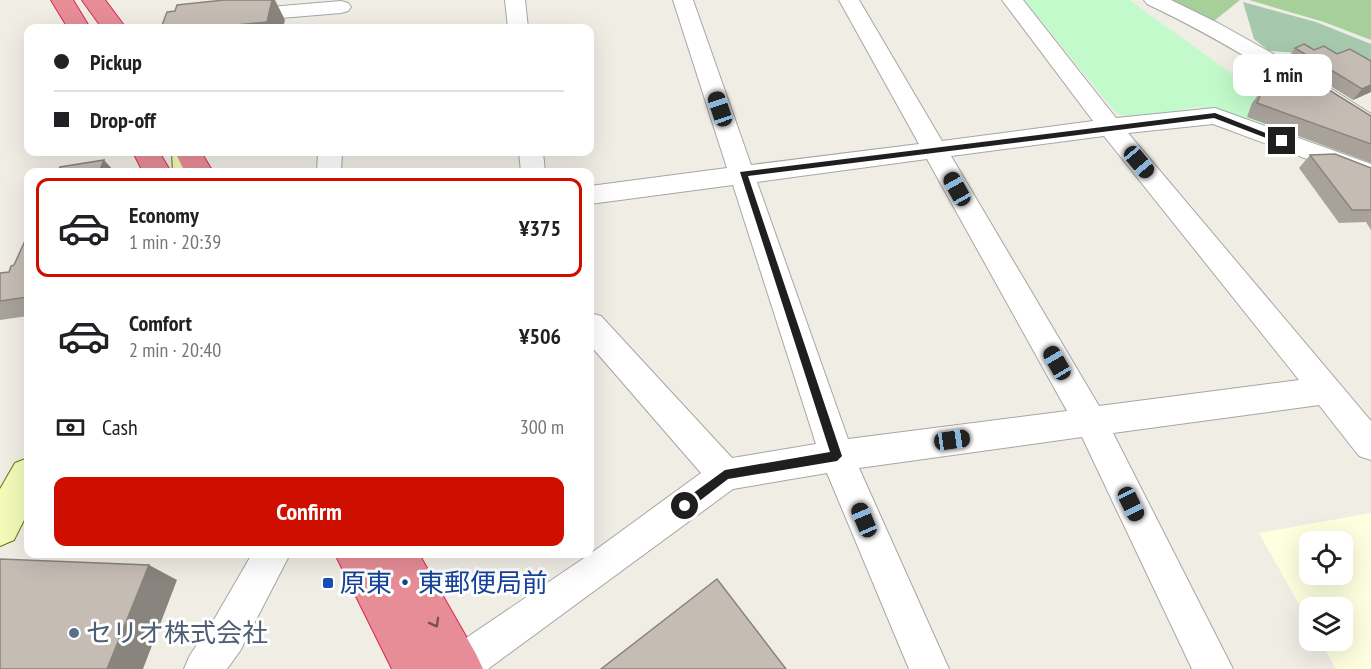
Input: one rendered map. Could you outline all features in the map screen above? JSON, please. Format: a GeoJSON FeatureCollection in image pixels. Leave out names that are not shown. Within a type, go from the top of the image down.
{"type":"FeatureCollection","features":[{"type":"Feature","properties":{"kind":"highway"},"geometry":{"type":"LineString","coordinates":[[62,0],[76,24]]}},
{"type":"Feature","properties":{"kind":"highway"},"geometry":{"type":"LineString","coordinates":[[98,2],[112,24]]}},
{"type":"Feature","properties":{"kind":"highway"},"geometry":{"type":"LineString","coordinates":[[357,558],[415,669]]}},
{"type":"Feature","properties":{"kind":"highway"},"geometry":{"type":"LineString","coordinates":[[399,558],[458,668]]}},
{"type":"Feature","properties":{"kind":"main road"},"geometry":{"type":"LineString","coordinates":[[0,526],[24,483]]}},
{"type":"Feature","properties":{"kind":"street"},"geometry":{"type":"LineString","coordinates":[[249,0],[246,15],[341,4],[339,24]]}},
{"type":"Feature","properties":{"kind":"street"},"geometry":{"type":"LineString","coordinates":[[514,0],[517,24]]}},
{"type":"Feature","properties":{"kind":"street"},"geometry":{"type":"LineString","coordinates":[[683,0],[837,456],[929,669]]}},
{"type":"Feature","properties":{"kind":"street"},"geometry":{"type":"LineString","coordinates":[[849,0],[1090,421],[1213,669]]}},
{"type":"Feature","properties":{"kind":"street"},"geometry":{"type":"LineString","coordinates":[[1012,0],[1110,127],[1371,445]]}},
{"type":"Feature","properties":{"kind":"street"},"geometry":{"type":"LineString","coordinates":[[1154,0],[1254,50],[1371,125]]}},
{"type":"Feature","properties":{"kind":"street"},"geometry":{"type":"LineString","coordinates":[[594,194],[1110,127],[1215,116],[1371,174]]}},
{"type":"Feature","properties":{"kind":"street"},"geometry":{"type":"LineString","coordinates":[[594,329],[725,475]]}},
{"type":"Feature","properties":{"kind":"street"},"geometry":{"type":"LineString","coordinates":[[458,668],[725,475],[837,456],[1327,390]]}},
{"type":"Feature","properties":{"kind":"street"},"geometry":{"type":"LineString","coordinates":[[204,669],[226,637],[270,558]]}},
{"type":"Feature","properties":{"kind":"shaded area"},"geometry":{"type":"Polygon","coordinates":[[[1243,2],[1316,22],[1371,44],[1371,72],[1344,56],[1269,51],[1254,39],[1243,2]]]}},
{"type":"Feature","properties":{"kind":"shaded area"},"geometry":{"type":"Polygon","coordinates":[[[1371,513],[1371,669],[1336,669],[1326,651],[1353,651],[1353,597],[1299,597],[1299,604],[1259,533],[1371,513]]]}},
{"type":"Feature","properties":{"kind":"green space"},"geometry":{"type":"Polygon","coordinates":[[[1024,0],[1129,0],[1358,164],[1197,107],[1131,119],[1116,113],[1024,0]]]}},
{"type":"Feature","properties":{"kind":"green space"},"geometry":{"type":"Polygon","coordinates":[[[1165,0],[1240,0],[1214,21],[1165,0]]]}},
{"type":"Feature","properties":{"kind":"green space"},"geometry":{"type":"Polygon","coordinates":[[[1249,0],[1371,0],[1371,40],[1324,22],[1249,0]]]}},
{"type":"Feature","properties":{"kind":"building"},"geometry":{"type":"Polygon","coordinates":[[[224,0],[272,0],[267,22],[162,24],[167,12],[175,11],[177,5],[224,0]]]}},
{"type":"Feature","properties":{"kind":"building"},"geometry":{"type":"Polygon","coordinates":[[[1304,44],[1314,50],[1324,46],[1337,54],[1350,49],[1371,61],[1371,85],[1362,89],[1295,48],[1304,44]]]}},
{"type":"Feature","properties":{"kind":"building"},"geometry":{"type":"Polygon","coordinates":[[[1273,55],[1371,116],[1371,144],[1257,103],[1263,89],[1282,82],[1254,63],[1273,55]]]}},
{"type":"Feature","properties":{"kind":"building"},"geometry":{"type":"Polygon","coordinates":[[[1335,154],[1371,168],[1371,210],[1352,210],[1310,155],[1335,154]]]}},
{"type":"Feature","properties":{"kind":"building"},"geometry":{"type":"Polygon","coordinates":[[[104,160],[101,168],[60,167],[104,160]]]}},
{"type":"Feature","properties":{"kind":"building"},"geometry":{"type":"Polygon","coordinates":[[[24,243],[24,298],[0,301],[0,273],[9,272],[11,266],[14,265],[24,243]]]}},
{"type":"Feature","properties":{"kind":"building"},"geometry":{"type":"Polygon","coordinates":[[[0,559],[149,565],[107,669],[0,669],[0,559]]]}},
{"type":"Feature","properties":{"kind":"building"},"geometry":{"type":"Polygon","coordinates":[[[717,579],[786,669],[601,669],[717,579]]]}},
{"type":"Feature","properties":{"kind":"place","name":"原東・東郵便局前"},"geometry":{"type":"Point","coordinates":[328,583]}},
{"type":"Feature","properties":{"kind":"place","name":"セリオ株式会社"},"geometry":{"type":"Point","coordinates":[74,633]}},
{"type":"Feature","properties":{"kind":"route"},"geometry":{"type":"LineString","coordinates":[[685,506],[725,475],[837,456],[743,174],[1110,127],[1215,116],[1282,141]]}}]}
